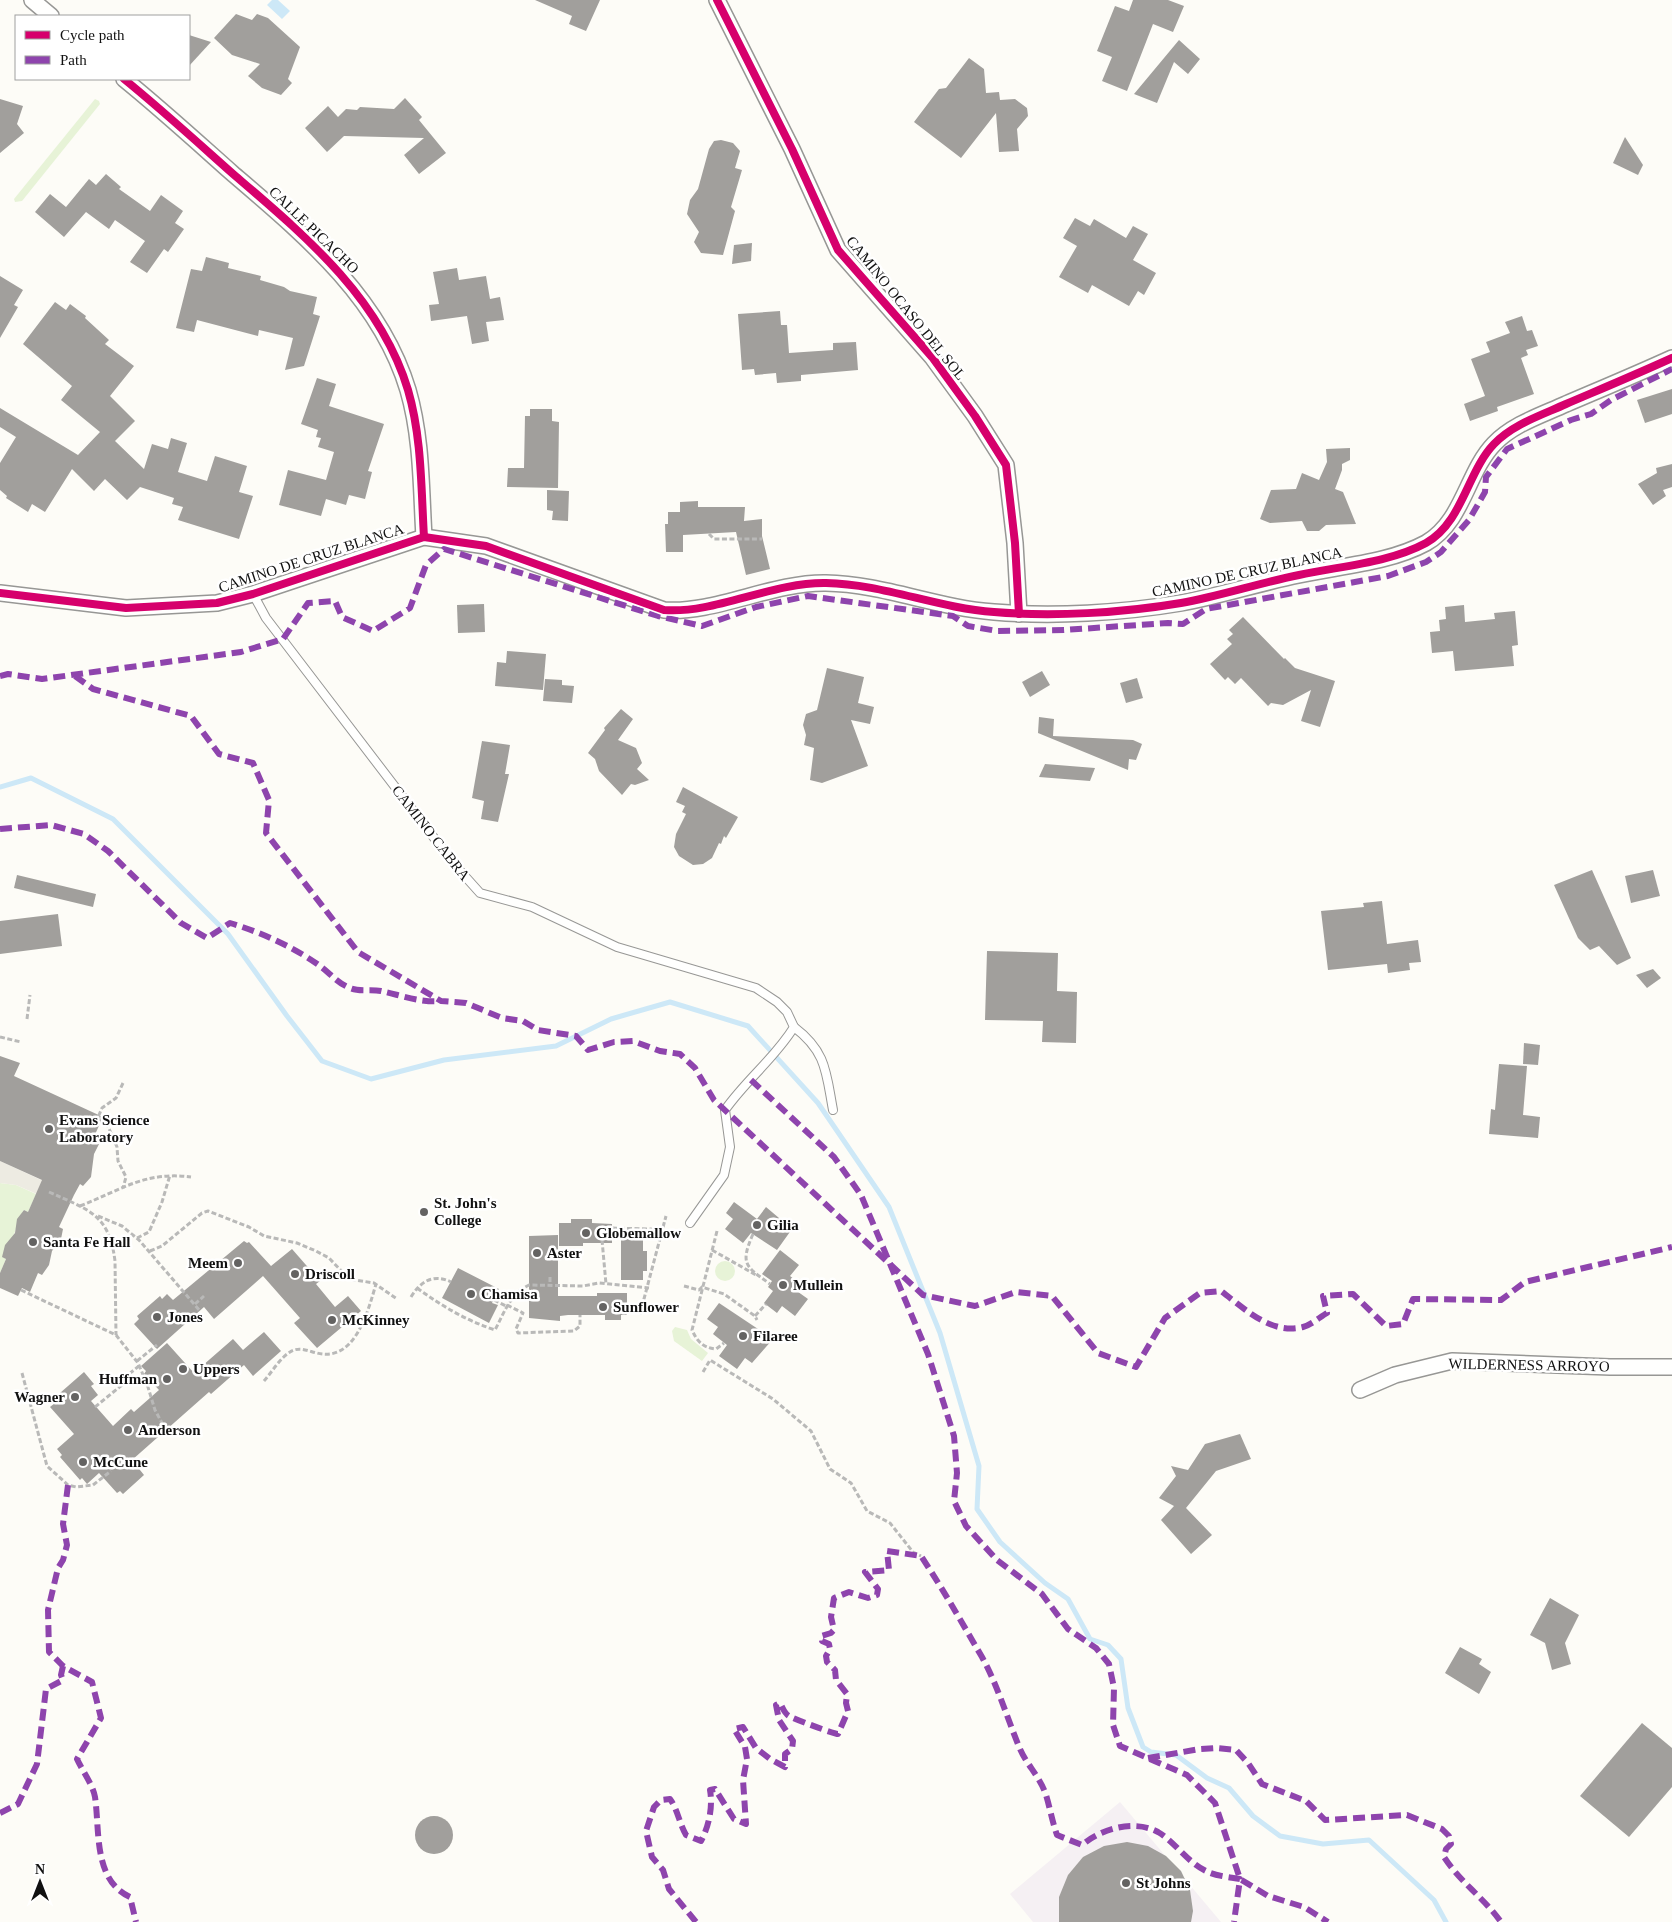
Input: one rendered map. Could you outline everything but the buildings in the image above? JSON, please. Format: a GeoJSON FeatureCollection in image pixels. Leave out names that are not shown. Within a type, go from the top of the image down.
{"type":"FeatureCollection","features":[{"type":"Feature","properties":{"kind":"street"},"geometry":{"type":"LineString","coordinates":[[32,0],[50,15]]}},
{"type":"Feature","properties":{"kind":"street","name":"CAMINO OCASO DEL SOL"},"geometry":{"type":"LineString","coordinates":[[717,0],[785,135],[838,250],[932,357],[975,416],[1006,465],[1015,543],[1019,614]]}},
{"type":"Feature","properties":{"kind":"street","name":"CALLE PICACHO"},"geometry":{"type":"LineString","coordinates":[[125,80],[287,220],[331,263],[356,292],[392,353],[407,388],[414,412],[418,441],[424,536]]}},
{"type":"Feature","properties":{"kind":"street","name":"CAMINO DE CRUZ BLANCA"},"geometry":{"type":"LineString","coordinates":[[0,592],[126,608],[217,603],[253,594],[424,536],[486,546],[664,610],[694,609],[798,585],[827,583],[855,586],[959,607],[1019,614],[1131,609],[1182,602],[1272,580],[1393,556],[1417,547],[1439,533],[1454,514],[1484,458],[1494,444],[1505,435],[1542,415],[1672,358]]}},
{"type":"Feature","properties":{"kind":"street","name":"WILDERNESS ARROYO"},"geometry":{"type":"LineString","coordinates":[[1360,1390],[1395,1375],[1452,1361],[1610,1367],[1672,1367]]}},
{"type":"Feature","properties":{"kind":"lane","name":"CAMINO CABRA"},"geometry":{"type":"LineString","coordinates":[[253,594],[266,618],[454,864],[480,893],[532,906],[617,947],[756,988],[777,1002],[787,1012],[794,1027],[810,1040],[825,1064],[833,1110]]}},
{"type":"Feature","properties":{"kind":"lane"},"geometry":{"type":"LineString","coordinates":[[690,1223],[724,1175],[730,1147],[725,1110],[738,1092],[783,1046],[794,1027]]}},
{"type":"Feature","properties":{"kind":"path"},"geometry":{"type":"LineString","coordinates":[[709,534],[714,538],[762,539]]}},
{"type":"Feature","properties":{"kind":"path"},"geometry":{"type":"LineString","coordinates":[[27,1019],[30,994]]}},
{"type":"Feature","properties":{"kind":"path"},"geometry":{"type":"LineString","coordinates":[[0,1038],[21,1042]]}},
{"type":"Feature","properties":{"kind":"path"},"geometry":{"type":"LineString","coordinates":[[124,1083],[116,1098],[102,1108],[98,1115],[104,1117],[117,1147],[118,1161],[126,1177],[122,1184],[124,1188]]}},
{"type":"Feature","properties":{"kind":"path"},"geometry":{"type":"LineString","coordinates":[[137,1238],[149,1232],[162,1202],[170,1175]]}},
{"type":"Feature","properties":{"kind":"path"},"geometry":{"type":"LineString","coordinates":[[79,1206],[149,1177],[170,1175],[191,1177]]}},
{"type":"Feature","properties":{"kind":"path"},"geometry":{"type":"LineString","coordinates":[[49,1192],[122,1226],[150,1252],[200,1311]]}},
{"type":"Feature","properties":{"kind":"path"},"geometry":{"type":"LineString","coordinates":[[150,1252],[162,1246],[202,1213],[208,1211],[249,1227],[264,1236],[297,1243],[316,1251],[329,1258],[349,1279],[376,1284],[397,1298]]}},
{"type":"Feature","properties":{"kind":"path"},"geometry":{"type":"LineString","coordinates":[[97,1216],[105,1225],[114,1250],[116,1335]]}},
{"type":"Feature","properties":{"kind":"path"},"geometry":{"type":"LineString","coordinates":[[640,1314],[662,1237],[666,1216]]}},
{"type":"Feature","properties":{"kind":"path"},"geometry":{"type":"LineString","coordinates":[[612,1228],[651,1229],[662,1237]]}},
{"type":"Feature","properties":{"kind":"path"},"geometry":{"type":"LineString","coordinates":[[717,1231],[692,1330],[697,1340],[706,1347],[716,1349],[724,1343]]}},
{"type":"Feature","properties":{"kind":"path"},"geometry":{"type":"LineString","coordinates":[[753,1234],[745,1255],[745,1262],[759,1276]]}},
{"type":"Feature","properties":{"kind":"path"},"geometry":{"type":"LineString","coordinates":[[602,1240],[606,1284]]}},
{"type":"Feature","properties":{"kind":"path"},"geometry":{"type":"LineString","coordinates":[[712,1250],[770,1284]]}},
{"type":"Feature","properties":{"kind":"path"},"geometry":{"type":"LineString","coordinates":[[550,1277],[550,1284]]}},
{"type":"Feature","properties":{"kind":"path"},"geometry":{"type":"LineString","coordinates":[[411,1297],[424,1282],[435,1278],[451,1282]]}},
{"type":"Feature","properties":{"kind":"path"},"geometry":{"type":"LineString","coordinates":[[638,1280],[638,1286]]}},
{"type":"Feature","properties":{"kind":"path"},"geometry":{"type":"LineString","coordinates":[[264,1381],[290,1352],[302,1349],[329,1354],[342,1350],[351,1342],[362,1326],[376,1284]]}},
{"type":"Feature","properties":{"kind":"path"},"geometry":{"type":"LineString","coordinates":[[417,1288],[446,1309],[469,1321],[495,1330],[507,1306],[526,1286],[606,1284],[648,1288]]}},
{"type":"Feature","properties":{"kind":"path"},"geometry":{"type":"LineString","coordinates":[[684,1286],[699,1290],[702,1287],[724,1294],[756,1318],[766,1304]]}},
{"type":"Feature","properties":{"kind":"path"},"geometry":{"type":"LineString","coordinates":[[21,1290],[116,1335],[140,1366],[154,1410],[162,1422]]}},
{"type":"Feature","properties":{"kind":"path"},"geometry":{"type":"LineString","coordinates":[[195,1304],[204,1296]]}},
{"type":"Feature","properties":{"kind":"path"},"geometry":{"type":"LineString","coordinates":[[494,1300],[523,1313],[516,1329],[518,1332],[574,1331],[580,1326],[580,1315]]}},
{"type":"Feature","properties":{"kind":"path"},"geometry":{"type":"LineString","coordinates":[[137,1361],[157,1345]]}},
{"type":"Feature","properties":{"kind":"path"},"geometry":{"type":"LineString","coordinates":[[703,1372],[710,1360],[773,1399],[811,1431],[830,1469],[851,1483],[867,1511],[890,1523],[913,1552],[921,1556]]}},
{"type":"Feature","properties":{"kind":"path"},"geometry":{"type":"LineString","coordinates":[[96,1407],[122,1385],[120,1382],[140,1366]]}},
{"type":"Feature","properties":{"kind":"path"},"geometry":{"type":"LineString","coordinates":[[22,1373],[47,1466],[68,1485],[76,1486],[93,1485],[111,1471]]}},
{"type":"Feature","properties":{"kind":"shaded area"},"geometry":{"type":"Polygon","coordinates":[[[0,1161],[52,1185],[46,1198],[16,1185],[0,1183],[0,1161]]]}},
{"type":"Feature","properties":{"kind":"shaded area","name":"St Johns"},"geometry":{"type":"Polygon","coordinates":[[[1120,1802],[1221,1922],[1033,1922],[1010,1894],[1120,1802]]]}},
{"type":"Feature","properties":{"kind":"green space"},"geometry":{"type":"Polygon","coordinates":[[[95,99],[100,104],[22,201],[15,202],[14,199],[95,99]]]}},
{"type":"Feature","properties":{"kind":"green space"},"geometry":{"type":"Polygon","coordinates":[[[0,1183],[16,1185],[36,1194],[28,1212],[24,1210],[19,1218],[15,1232],[4,1253],[3,1257],[6,1259],[0,1273],[0,1183]]]}},
{"type":"Feature","properties":{"kind":"green space"},"geometry":{"type":"Polygon","coordinates":[[[725,1261],[732,1264],[735,1271],[732,1278],[725,1281],[718,1278],[715,1271],[718,1264],[725,1261]]]}},
{"type":"Feature","properties":{"kind":"green space"},"geometry":{"type":"Polygon","coordinates":[[[675,1327],[687,1330],[691,1339],[708,1353],[702,1361],[674,1341],[672,1331],[675,1327]]]}},
{"type":"Feature","properties":{"kind":"water"},"geometry":{"type":"Polygon","coordinates":[[[272,0],[278,0],[290,11],[282,19],[267,5],[272,0]]]}},
{"type":"Feature","properties":{"kind":"waterway"},"geometry":{"type":"LineString","coordinates":[[0,787],[31,778],[113,819],[228,934],[322,1061],[371,1079],[444,1060],[556,1046],[611,1019],[670,1002],[748,1026],[818,1103],[889,1207],[940,1333],[979,1466],[977,1509],[1000,1542],[1045,1583],[1068,1599],[1090,1639],[1108,1645],[1121,1659],[1128,1708],[1143,1747],[1151,1752],[1176,1755],[1207,1778],[1229,1788],[1253,1816],[1280,1836],[1323,1844],[1369,1840],[1434,1900],[1446,1922]]}},
{"type":"Feature","properties":{"kind":"marked path"},"geometry":{"type":"LineString","coordinates":[[0,676],[8,674],[42,679],[241,652],[283,639],[308,603],[335,601],[342,617],[373,631],[410,608],[426,565],[444,549],[658,616],[702,626],[756,607],[808,596],[953,616],[968,626],[997,631],[1064,630],[1168,623],[1183,624],[1206,609],[1388,576],[1426,562],[1441,552],[1469,520],[1485,492],[1486,477],[1507,449],[1571,420],[1591,414],[1611,400],[1672,369]]}},
{"type":"Feature","properties":{"kind":"marked path"},"geometry":{"type":"LineString","coordinates":[[75,676],[93,689],[191,716],[219,754],[253,763],[269,800],[266,833],[358,952],[441,1001],[466,1003],[502,1018],[523,1021],[538,1030],[576,1036],[588,1050],[614,1042],[633,1041],[660,1051],[680,1054],[695,1068],[714,1100],[923,1295],[975,1306],[1016,1292],[1052,1296],[1098,1353],[1136,1367],[1165,1318],[1200,1293],[1221,1291],[1259,1319],[1269,1324],[1291,1328],[1306,1326],[1327,1313],[1323,1296],[1353,1294],[1386,1326],[1403,1324],[1413,1299],[1501,1300],[1525,1282],[1672,1247]]}},
{"type":"Feature","properties":{"kind":"marked path"},"geometry":{"type":"LineString","coordinates":[[0,829],[51,825],[84,834],[108,851],[181,923],[207,938],[230,923],[288,946],[310,959],[350,988],[381,991],[418,1000],[441,1001]]}},
{"type":"Feature","properties":{"kind":"marked path"},"geometry":{"type":"LineString","coordinates":[[751,1080],[834,1157],[861,1195],[928,1354],[954,1436],[957,1473],[954,1501],[966,1526],[997,1560],[1042,1594],[1068,1629],[1096,1648],[1109,1664],[1114,1688],[1113,1725],[1120,1746],[1187,1775],[1215,1803],[1240,1879],[1268,1896],[1304,1907],[1328,1922]]}},
{"type":"Feature","properties":{"kind":"marked path"},"geometry":{"type":"LineString","coordinates":[[68,1485],[63,1524],[67,1545],[63,1560],[58,1568],[48,1610],[49,1652],[63,1666],[92,1682],[101,1718],[77,1759],[94,1792],[100,1853],[104,1867],[118,1889],[130,1897],[136,1922]]}},
{"type":"Feature","properties":{"kind":"marked path"},"geometry":{"type":"LineString","coordinates":[[696,1922],[669,1889],[663,1870],[652,1857],[646,1831],[654,1807],[661,1800],[670,1799],[686,1835],[701,1841],[710,1816],[710,1790],[715,1789],[734,1819],[746,1824],[743,1780],[747,1759],[745,1747],[734,1729],[743,1727],[756,1748],[770,1759],[785,1767],[785,1754],[792,1749],[793,1741],[779,1720],[776,1705],[780,1703],[789,1716],[838,1734],[848,1711],[846,1703],[847,1694],[836,1680],[835,1670],[827,1662],[826,1656],[830,1649],[829,1644],[822,1641],[821,1636],[834,1630],[831,1617],[834,1598],[849,1592],[868,1598],[877,1595],[878,1589],[865,1572],[889,1570],[887,1551],[921,1556],[945,1593],[988,1668],[1020,1749],[1046,1795],[1057,1835],[1082,1845],[1108,1830],[1128,1826],[1139,1826],[1158,1832],[1199,1867],[1214,1874],[1240,1879],[1234,1922]]}},
{"type":"Feature","properties":{"kind":"marked path"},"geometry":{"type":"LineString","coordinates":[[0,1813],[18,1804],[37,1764],[46,1689],[63,1680],[61,1675],[63,1666]]}},
{"type":"Feature","properties":{"kind":"marked path"},"geometry":{"type":"LineString","coordinates":[[1148,1758],[1200,1749],[1236,1750],[1248,1763],[1262,1784],[1306,1801],[1325,1820],[1407,1815],[1442,1829],[1449,1836],[1451,1844],[1446,1849],[1444,1857],[1501,1922]]}},
{"type":"Feature","properties":{"kind":"cycle path"},"geometry":{"type":"LineString","coordinates":[[717,0],[792,149],[838,250],[932,357],[975,416],[1006,465],[1015,543],[1019,614]]}},
{"type":"Feature","properties":{"kind":"cycle path"},"geometry":{"type":"LineString","coordinates":[[125,80],[312,244],[336,269],[379,325],[395,356],[413,408],[420,463],[424,537]]}},
{"type":"Feature","properties":{"kind":"cycle path"},"geometry":{"type":"LineString","coordinates":[[0,593],[126,608],[217,603],[253,594],[424,537],[486,546],[664,610],[703,607],[785,587],[826,583],[868,587],[952,606],[994,612],[1040,614],[1111,612],[1181,603],[1299,575],[1380,560],[1412,550],[1426,543],[1448,523],[1457,510],[1485,455],[1494,444],[1510,431],[1528,421],[1672,358]]}},
{"type":"Feature","properties":{"kind":"place","name":"Evans Science Laboratory"},"geometry":{"type":"Point","coordinates":[49,1129]}},
{"type":"Feature","properties":{"kind":"place","name":"St. John's College"},"geometry":{"type":"Point","coordinates":[424,1212]}},
{"type":"Feature","properties":{"kind":"place","name":"Gilia"},"geometry":{"type":"Point","coordinates":[757,1225]}},
{"type":"Feature","properties":{"kind":"place","name":"Globemallow"},"geometry":{"type":"Point","coordinates":[586,1233]}},
{"type":"Feature","properties":{"kind":"place","name":"Santa Fe Hall"},"geometry":{"type":"Point","coordinates":[33,1242]}},
{"type":"Feature","properties":{"kind":"place","name":"Aster"},"geometry":{"type":"Point","coordinates":[537,1253]}},
{"type":"Feature","properties":{"kind":"place","name":"Meem"},"geometry":{"type":"Point","coordinates":[238,1263]}},
{"type":"Feature","properties":{"kind":"place","name":"Driscoll"},"geometry":{"type":"Point","coordinates":[295,1274]}},
{"type":"Feature","properties":{"kind":"place","name":"Mullein"},"geometry":{"type":"Point","coordinates":[783,1285]}},
{"type":"Feature","properties":{"kind":"place","name":"Chamisa"},"geometry":{"type":"Point","coordinates":[471,1294]}},
{"type":"Feature","properties":{"kind":"place","name":"Sunflower"},"geometry":{"type":"Point","coordinates":[603,1307]}},
{"type":"Feature","properties":{"kind":"place","name":"Jones"},"geometry":{"type":"Point","coordinates":[157,1317]}},
{"type":"Feature","properties":{"kind":"place","name":"McKinney"},"geometry":{"type":"Point","coordinates":[332,1320]}},
{"type":"Feature","properties":{"kind":"place","name":"Filaree"},"geometry":{"type":"Point","coordinates":[743,1336]}},
{"type":"Feature","properties":{"kind":"place","name":"Uppers"},"geometry":{"type":"Point","coordinates":[183,1369]}},
{"type":"Feature","properties":{"kind":"place","name":"Huffman"},"geometry":{"type":"Point","coordinates":[167,1379]}},
{"type":"Feature","properties":{"kind":"place","name":"Wagner"},"geometry":{"type":"Point","coordinates":[75,1397]}},
{"type":"Feature","properties":{"kind":"place","name":"Anderson"},"geometry":{"type":"Point","coordinates":[128,1430]}},
{"type":"Feature","properties":{"kind":"place","name":"McCune"},"geometry":{"type":"Point","coordinates":[83,1462]}},
{"type":"Feature","properties":{"kind":"place","name":"St Johns"},"geometry":{"type":"Point","coordinates":[1126,1883]}}]}
